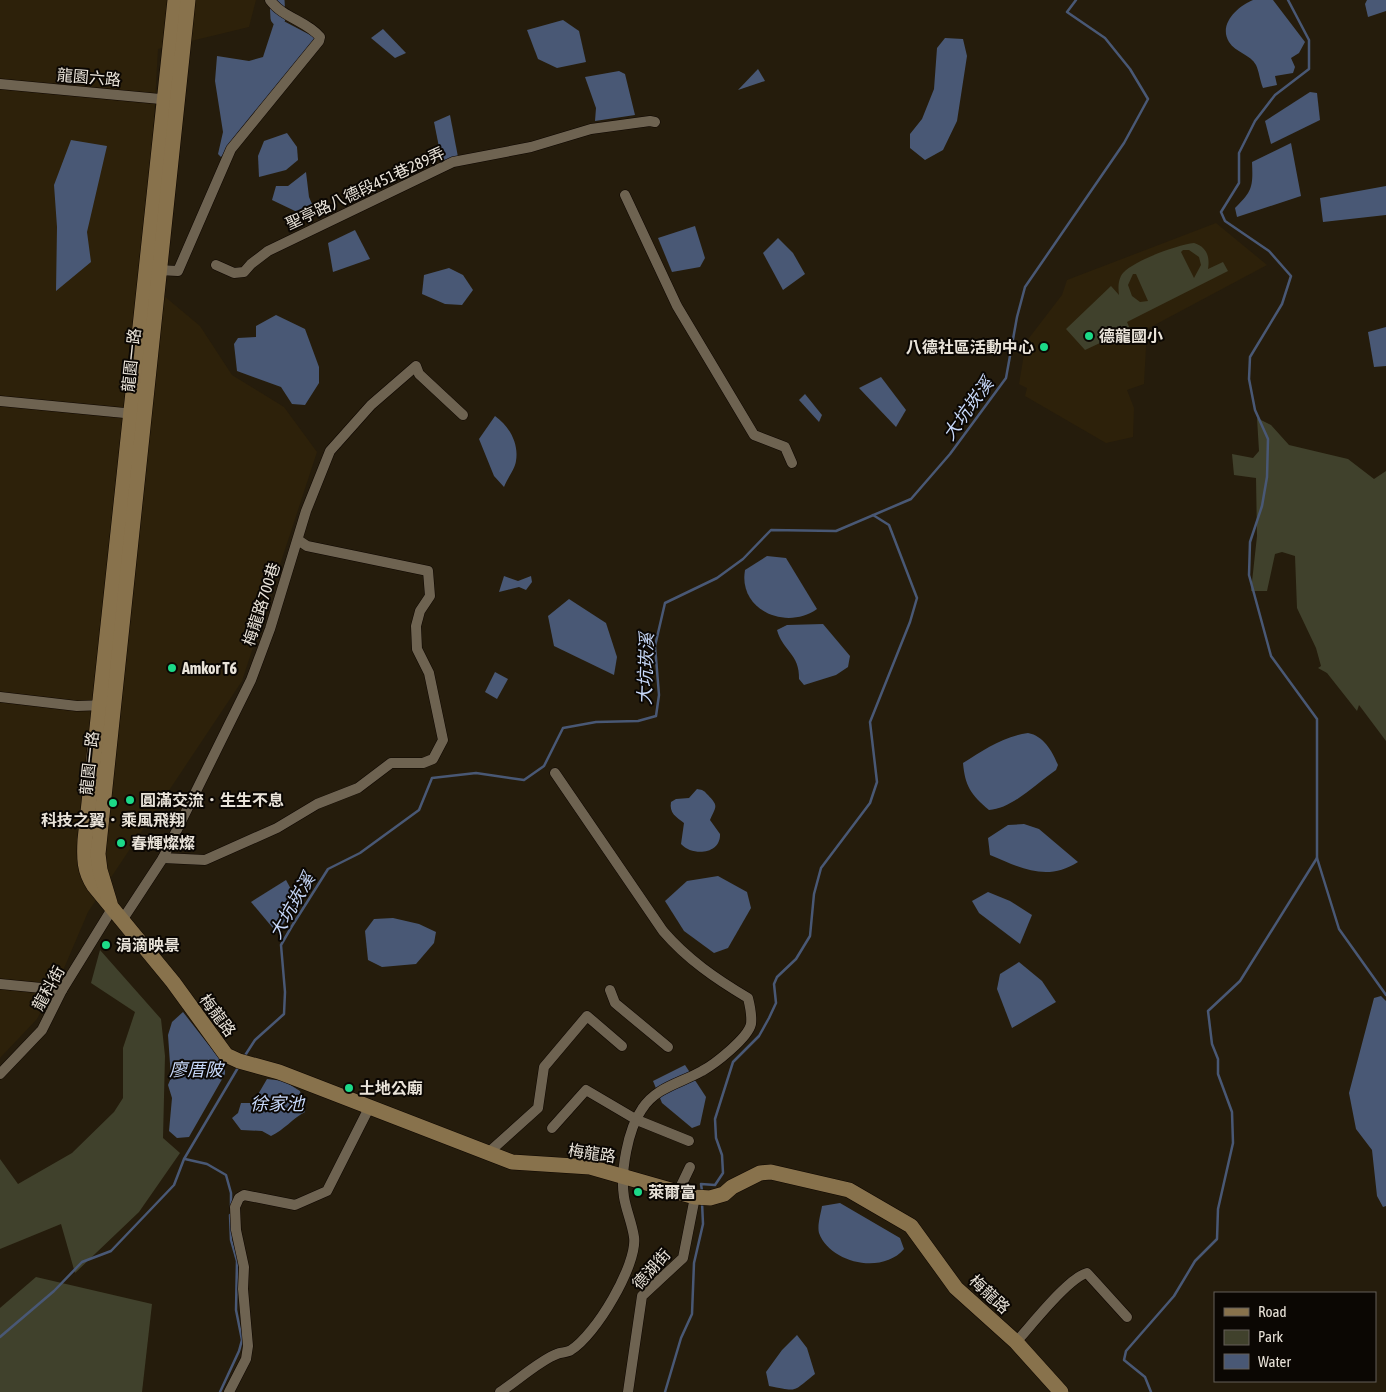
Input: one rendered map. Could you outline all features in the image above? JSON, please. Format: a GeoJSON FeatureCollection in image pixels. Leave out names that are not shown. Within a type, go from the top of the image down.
{"type":"FeatureCollection","features":[{"type":"Feature","properties":{"kind":"street","name":"龍園一路"},"geometry":{"type":"LineString","coordinates":[[137,414],[158,270],[175,0]]}},
{"type":"Feature","properties":{"kind":"street","name":"龍園一路"},"geometry":{"type":"LineString","coordinates":[[118,914],[100,870],[98,854],[106,705],[170,100],[188,0]]}},
{"type":"Feature","properties":{"kind":"street"},"geometry":{"type":"LineString","coordinates":[[158,270],[178,271],[231,150],[319,41],[320,37],[315,31],[286,15],[270,1]]}},
{"type":"Feature","properties":{"kind":"street","name":"龍園六路"},"geometry":{"type":"LineString","coordinates":[[0,84],[170,100]]}},
{"type":"Feature","properties":{"kind":"street","name":"聖亭路八德段451巷289弄"},"geometry":{"type":"LineString","coordinates":[[216,265],[234,273],[244,272],[268,251],[453,162],[531,147],[591,129],[650,121],[655,122]]}},
{"type":"Feature","properties":{"kind":"street"},"geometry":{"type":"LineString","coordinates":[[625,195],[677,306],[754,435],[785,447],[792,463]]}},
{"type":"Feature","properties":{"kind":"street","name":"梅龍路700巷"},"geometry":{"type":"LineString","coordinates":[[118,914],[163,858],[251,680],[330,451],[372,405],[416,366],[420,374],[463,415]]}},
{"type":"Feature","properties":{"kind":"street"},"geometry":{"type":"LineString","coordinates":[[0,401],[137,414]]}},
{"type":"Feature","properties":{"kind":"street"},"geometry":{"type":"LineString","coordinates":[[163,858],[205,860],[277,828],[317,804],[358,788],[391,763],[423,763],[433,758],[443,740],[429,673],[417,649],[416,626],[420,611],[430,596],[428,571],[307,546],[298,540]]}},
{"type":"Feature","properties":{"kind":"street"},"geometry":{"type":"LineString","coordinates":[[0,697],[77,706],[106,705]]}},
{"type":"Feature","properties":{"kind":"street"},"geometry":{"type":"LineString","coordinates":[[500,1392],[556,1354],[571,1351],[606,1312],[634,1254],[634,1238],[624,1198],[622,1175],[630,1139],[642,1109],[655,1094],[703,1070],[746,1034],[750,1025],[748,998],[719,980],[681,952],[663,931],[556,773]]}},
{"type":"Feature","properties":{"kind":"street","name":"龍科街"},"geometry":{"type":"LineString","coordinates":[[0,1074],[42,1030],[62,990],[118,914]]}},
{"type":"Feature","properties":{"kind":"street","name":"梅龍路"},"geometry":{"type":"LineString","coordinates":[[118,914],[173,982],[226,1055],[243,1062],[279,1072],[512,1162],[590,1167],[700,1197],[724,1194],[732,1187],[760,1173],[771,1172],[849,1190],[911,1226],[956,1288],[1016,1342],[1061,1392]]}},
{"type":"Feature","properties":{"kind":"street"},"geometry":{"type":"LineString","coordinates":[[0,984],[62,990]]}},
{"type":"Feature","properties":{"kind":"street"},"geometry":{"type":"LineString","coordinates":[[610,990],[615,1002],[668,1047]]}},
{"type":"Feature","properties":{"kind":"street"},"geometry":{"type":"LineString","coordinates":[[488,1153],[538,1108],[544,1068],[587,1016],[622,1046]]}},
{"type":"Feature","properties":{"kind":"street"},"geometry":{"type":"LineString","coordinates":[[552,1128],[586,1090],[637,1120],[689,1142]]}},
{"type":"Feature","properties":{"kind":"street"},"geometry":{"type":"LineString","coordinates":[[229,1392],[246,1359],[248,1346],[243,1289],[244,1267],[236,1230],[235,1207],[244,1195],[295,1205],[327,1191],[369,1108]]}},
{"type":"Feature","properties":{"kind":"street"},"geometry":{"type":"LineString","coordinates":[[678,1192],[690,1167]]}},
{"type":"Feature","properties":{"kind":"street","name":"德湖街"},"geometry":{"type":"LineString","coordinates":[[628,1392],[642,1296],[655,1282],[676,1267],[683,1258],[700,1197]]}},
{"type":"Feature","properties":{"kind":"street"},"geometry":{"type":"LineString","coordinates":[[1016,1342],[1064,1290],[1081,1275],[1087,1273],[1127,1317]]}},
{"type":"Feature","properties":{"kind":"shaded area"},"geometry":{"type":"Polygon","coordinates":[[[0,0],[256,0],[249,27],[158,49],[145,280],[200,326],[232,375],[284,407],[317,452],[242,681],[88,912],[62,973],[37,1019],[0,1058],[0,0]]]}},
{"type":"Feature","properties":{"kind":"shaded area","name":"德龍國小"},"geometry":{"type":"Polygon","coordinates":[[[1216,223],[1267,265],[1147,329],[1144,384],[1127,390],[1134,408],[1133,437],[1106,443],[1025,396],[1027,388],[1019,384],[1026,342],[1062,295],[1067,280],[1216,223]]]}},
{"type":"Feature","properties":{"kind":"green space"},"geometry":{"type":"Polygon","coordinates":[[[1194,243],[1205,250],[1208,257],[1208,269],[1223,262],[1228,271],[1127,322],[1130,329],[1085,350],[1066,329],[1111,286],[1119,295],[1120,278],[1129,268],[1157,254],[1194,243]],[[1189,250],[1181,252],[1194,278],[1201,265],[1199,257],[1189,250]],[[1133,274],[1128,285],[1132,296],[1140,302],[1148,301],[1136,274],[1133,274]]]}},
{"type":"Feature","properties":{"kind":"green space"},"geometry":{"type":"Polygon","coordinates":[[[1257,418],[1271,425],[1289,445],[1348,459],[1374,479],[1386,471],[1386,741],[1359,705],[1357,711],[1327,673],[1318,668],[1321,666],[1316,648],[1297,608],[1295,556],[1282,552],[1275,554],[1267,591],[1251,591],[1257,536],[1256,478],[1234,475],[1232,454],[1253,458],[1259,451],[1257,418]]]}},
{"type":"Feature","properties":{"kind":"green space"},"geometry":{"type":"Polygon","coordinates":[[[100,950],[161,1019],[165,1056],[163,1138],[180,1153],[139,1212],[75,1273],[61,1224],[0,1249],[0,1159],[18,1184],[72,1153],[114,1112],[123,1098],[123,1048],[135,1012],[91,983],[100,950]]]}},
{"type":"Feature","properties":{"kind":"green space"},"geometry":{"type":"Polygon","coordinates":[[[36,1277],[152,1304],[142,1392],[0,1392],[0,1308],[36,1277]]]}},
{"type":"Feature","properties":{"kind":"water"},"geometry":{"type":"Polygon","coordinates":[[[1253,0],[1273,0],[1305,42],[1299,53],[1291,58],[1295,67],[1293,73],[1275,76],[1277,85],[1263,88],[1254,62],[1235,48],[1229,42],[1226,35],[1226,29],[1231,16],[1253,0]]]}},
{"type":"Feature","properties":{"kind":"water"},"geometry":{"type":"Polygon","coordinates":[[[1367,0],[1386,0],[1386,11],[1368,17],[1365,4],[1367,0]]]}},
{"type":"Feature","properties":{"kind":"water"},"geometry":{"type":"Polygon","coordinates":[[[276,17],[316,38],[221,157],[218,154],[223,132],[215,81],[217,56],[249,61],[263,57],[276,17]]]}},
{"type":"Feature","properties":{"kind":"water"},"geometry":{"type":"Polygon","coordinates":[[[563,20],[579,31],[586,62],[557,68],[538,59],[527,30],[563,20]]]}},
{"type":"Feature","properties":{"kind":"water"},"geometry":{"type":"Polygon","coordinates":[[[383,29],[406,53],[395,58],[371,38],[383,29]]]}},
{"type":"Feature","properties":{"kind":"water"},"geometry":{"type":"Polygon","coordinates":[[[945,38],[963,39],[967,56],[957,121],[943,150],[925,160],[910,148],[910,134],[922,119],[934,89],[937,48],[945,38]]]}},
{"type":"Feature","properties":{"kind":"water"},"geometry":{"type":"Polygon","coordinates":[[[758,69],[765,81],[738,90],[758,69]]]}},
{"type":"Feature","properties":{"kind":"water"},"geometry":{"type":"Polygon","coordinates":[[[619,71],[625,74],[635,115],[595,121],[596,108],[585,77],[619,71]]]}},
{"type":"Feature","properties":{"kind":"water"},"geometry":{"type":"Polygon","coordinates":[[[1310,92],[1317,93],[1320,120],[1271,144],[1265,121],[1310,92]]]}},
{"type":"Feature","properties":{"kind":"water"},"geometry":{"type":"Polygon","coordinates":[[[450,115],[458,157],[443,167],[434,122],[450,115]]]}},
{"type":"Feature","properties":{"kind":"water"},"geometry":{"type":"Polygon","coordinates":[[[287,133],[297,147],[298,160],[286,170],[259,177],[258,156],[264,141],[287,133]]]}},
{"type":"Feature","properties":{"kind":"water"},"geometry":{"type":"Polygon","coordinates":[[[71,140],[107,146],[87,232],[91,262],[56,291],[57,227],[54,185],[71,140]]]}},
{"type":"Feature","properties":{"kind":"water"},"geometry":{"type":"Polygon","coordinates":[[[1291,143],[1301,196],[1237,217],[1235,208],[1251,188],[1252,162],[1291,143]]]}},
{"type":"Feature","properties":{"kind":"water"},"geometry":{"type":"Polygon","coordinates":[[[306,172],[309,197],[312,204],[308,211],[295,211],[272,200],[276,186],[288,186],[306,172]]]}},
{"type":"Feature","properties":{"kind":"water"},"geometry":{"type":"Polygon","coordinates":[[[1386,186],[1386,215],[1323,222],[1320,198],[1386,186]]]}},
{"type":"Feature","properties":{"kind":"water"},"geometry":{"type":"Polygon","coordinates":[[[695,226],[705,258],[700,267],[672,272],[658,238],[695,226]]]}},
{"type":"Feature","properties":{"kind":"water"},"geometry":{"type":"Polygon","coordinates":[[[355,230],[370,259],[333,272],[328,243],[355,230]]]}},
{"type":"Feature","properties":{"kind":"water"},"geometry":{"type":"Polygon","coordinates":[[[778,238],[793,253],[805,274],[783,290],[763,253],[778,238]]]}},
{"type":"Feature","properties":{"kind":"water"},"geometry":{"type":"Polygon","coordinates":[[[449,268],[463,275],[473,290],[462,305],[445,304],[422,294],[424,275],[449,268]]]}},
{"type":"Feature","properties":{"kind":"water"},"geometry":{"type":"Polygon","coordinates":[[[276,315],[305,329],[319,367],[319,383],[305,405],[292,404],[281,387],[237,371],[234,344],[238,338],[256,337],[256,326],[276,315]]]}},
{"type":"Feature","properties":{"kind":"water"},"geometry":{"type":"Polygon","coordinates":[[[1386,327],[1386,366],[1374,367],[1368,332],[1386,327]]]}},
{"type":"Feature","properties":{"kind":"water"},"geometry":{"type":"Polygon","coordinates":[[[881,377],[906,410],[896,427],[859,388],[881,377]]]}},
{"type":"Feature","properties":{"kind":"water"},"geometry":{"type":"Polygon","coordinates":[[[805,394],[822,415],[819,422],[799,400],[805,394]]]}},
{"type":"Feature","properties":{"kind":"water"},"geometry":{"type":"Polygon","coordinates":[[[495,416],[509,430],[517,454],[513,471],[504,487],[494,476],[479,439],[495,416]]]}},
{"type":"Feature","properties":{"kind":"water"},"geometry":{"type":"Polygon","coordinates":[[[767,556],[786,558],[817,609],[805,615],[792,618],[779,617],[767,613],[757,606],[749,596],[745,584],[745,570],[767,556]]]}},
{"type":"Feature","properties":{"kind":"water"},"geometry":{"type":"Polygon","coordinates":[[[504,576],[518,581],[531,576],[532,582],[526,590],[519,587],[499,592],[504,576]]]}},
{"type":"Feature","properties":{"kind":"water"},"geometry":{"type":"Polygon","coordinates":[[[569,599],[606,623],[617,657],[614,675],[554,646],[548,616],[569,599]]]}},
{"type":"Feature","properties":{"kind":"water"},"geometry":{"type":"Polygon","coordinates":[[[823,624],[850,656],[848,667],[836,675],[804,685],[799,679],[797,664],[779,637],[777,630],[787,625],[823,624]]]}},
{"type":"Feature","properties":{"kind":"water"},"geometry":{"type":"Polygon","coordinates":[[[495,672],[508,679],[497,699],[485,692],[495,672]]]}},
{"type":"Feature","properties":{"kind":"water"},"geometry":{"type":"Polygon","coordinates":[[[1028,733],[1039,737],[1047,745],[1058,765],[1056,770],[1015,800],[998,809],[989,810],[973,795],[965,778],[963,763],[1002,740],[1028,733]]]}},
{"type":"Feature","properties":{"kind":"water"},"geometry":{"type":"Polygon","coordinates":[[[697,789],[705,792],[715,804],[710,820],[720,834],[716,846],[699,852],[692,851],[681,844],[684,823],[678,819],[671,809],[671,802],[676,799],[689,798],[697,789]]]}},
{"type":"Feature","properties":{"kind":"water"},"geometry":{"type":"Polygon","coordinates":[[[1024,824],[1039,829],[1078,862],[1067,868],[1045,872],[1023,868],[990,855],[988,838],[1008,825],[1024,824]]]}},
{"type":"Feature","properties":{"kind":"water"},"geometry":{"type":"Polygon","coordinates":[[[718,876],[747,892],[751,908],[728,948],[714,953],[684,931],[665,901],[687,881],[718,876]]]}},
{"type":"Feature","properties":{"kind":"water"},"geometry":{"type":"Polygon","coordinates":[[[286,880],[298,902],[277,933],[251,902],[286,880]]]}},
{"type":"Feature","properties":{"kind":"water"},"geometry":{"type":"Polygon","coordinates":[[[988,892],[1010,901],[1032,915],[1020,944],[979,913],[972,901],[988,892]]]}},
{"type":"Feature","properties":{"kind":"water"},"geometry":{"type":"Polygon","coordinates":[[[393,918],[419,924],[436,932],[434,943],[416,964],[382,967],[368,960],[365,931],[374,919],[393,918]]]}},
{"type":"Feature","properties":{"kind":"water"},"geometry":{"type":"Polygon","coordinates":[[[1019,962],[1042,981],[1056,1002],[1012,1028],[997,989],[1000,974],[1019,962]]]}},
{"type":"Feature","properties":{"kind":"water"},"geometry":{"type":"Polygon","coordinates":[[[1381,996],[1386,1001],[1386,1206],[1383,1207],[1377,1196],[1372,1150],[1356,1129],[1349,1093],[1374,998],[1381,996]]]}},
{"type":"Feature","properties":{"kind":"water","name":"廖厝陂"},"geometry":{"type":"Polygon","coordinates":[[[183,1012],[225,1066],[225,1074],[189,1137],[177,1138],[169,1131],[172,1098],[168,1085],[171,1078],[168,1035],[172,1022],[183,1012]]]}},
{"type":"Feature","properties":{"kind":"water"},"geometry":{"type":"Polygon","coordinates":[[[685,1065],[706,1097],[700,1125],[692,1128],[662,1103],[653,1081],[685,1065]]]}},
{"type":"Feature","properties":{"kind":"water","name":"徐家池"},"geometry":{"type":"Polygon","coordinates":[[[267,1079],[284,1081],[300,1091],[305,1112],[271,1136],[262,1131],[241,1130],[232,1118],[238,1113],[241,1103],[253,1103],[267,1079]]]}},
{"type":"Feature","properties":{"kind":"water"},"geometry":{"type":"Polygon","coordinates":[[[840,1203],[900,1238],[904,1249],[894,1257],[883,1262],[870,1263],[857,1262],[834,1252],[819,1233],[819,1223],[822,1206],[840,1203]]]}},
{"type":"Feature","properties":{"kind":"water"},"geometry":{"type":"Polygon","coordinates":[[[797,1335],[807,1348],[815,1374],[795,1389],[769,1386],[766,1372],[782,1350],[797,1335]]]}},
{"type":"Feature","properties":{"kind":"waterway"},"geometry":{"type":"LineString","coordinates":[[277,0],[278,18]]}},
{"type":"Feature","properties":{"kind":"waterway","name":"大坑崁溪"},"geometry":{"type":"LineString","coordinates":[[244,1057],[255,1040],[284,1014],[285,992],[281,945],[328,869],[360,853],[419,810],[432,778],[476,773],[524,780],[544,766],[563,728],[596,722],[638,721],[656,716],[659,695],[655,646],[665,603],[717,578],[743,559],[771,530],[836,531],[911,499],[950,454],[1006,378],[1017,317],[1025,287],[1124,143],[1148,99],[1130,69],[1105,38],[1067,12],[1076,0]]}},
{"type":"Feature","properties":{"kind":"waterway"},"geometry":{"type":"LineString","coordinates":[[1288,0],[1309,40],[1309,69],[1275,95],[1255,121],[1239,153],[1239,183],[1221,212],[1225,221],[1269,251],[1291,276],[1282,304],[1250,357],[1249,379],[1255,410],[1268,439],[1267,477],[1262,506],[1250,542],[1249,575],[1271,656],[1317,719],[1317,858],[1339,929],[1386,995]]}},
{"type":"Feature","properties":{"kind":"waterway"},"geometry":{"type":"LineString","coordinates":[[702,1191],[701,1184],[715,1185],[723,1173],[722,1155],[716,1138],[715,1119],[733,1062],[759,1036],[769,1018],[776,1003],[774,984],[777,977],[796,959],[810,936],[814,894],[821,868],[870,803],[877,782],[870,722],[910,622],[917,598],[889,525],[873,515]]}},
{"type":"Feature","properties":{"kind":"waterway"},"geometry":{"type":"LineString","coordinates":[[1151,1392],[1145,1377],[1124,1360],[1126,1351],[1174,1296],[1195,1261],[1217,1239],[1218,1209],[1233,1143],[1232,1112],[1218,1074],[1218,1059],[1212,1044],[1208,1011],[1240,981],[1317,858]]}},
{"type":"Feature","properties":{"kind":"waterway","name":"大坑崁溪"},"geometry":{"type":"LineString","coordinates":[[0,1337],[54,1291],[82,1262],[111,1251],[174,1185],[184,1159],[239,1066]]}},
{"type":"Feature","properties":{"kind":"waterway"},"geometry":{"type":"LineString","coordinates":[[185,1159],[207,1164],[226,1175],[231,1193],[231,1207]]}},
{"type":"Feature","properties":{"kind":"waterway"},"geometry":{"type":"LineString","coordinates":[[665,1392],[681,1338],[692,1314],[694,1263],[703,1224],[702,1202]]}},
{"type":"Feature","properties":{"kind":"waterway"},"geometry":{"type":"LineString","coordinates":[[220,1392],[239,1351],[242,1340],[236,1310],[237,1261],[231,1240],[230,1215]]}},
{"type":"Feature","properties":{"kind":"place","name":"德龍國小"},"geometry":{"type":"Point","coordinates":[1089,336]}},
{"type":"Feature","properties":{"kind":"place","name":"八德社區活動中心"},"geometry":{"type":"Point","coordinates":[1044,347]}},
{"type":"Feature","properties":{"kind":"place","name":"Amkor T6"},"geometry":{"type":"Point","coordinates":[172,668]}},
{"type":"Feature","properties":{"kind":"place","name":"圓滿交流．生生不息"},"geometry":{"type":"Point","coordinates":[130,800]}},
{"type":"Feature","properties":{"kind":"place","name":"科技之翼．乘風飛翔"},"geometry":{"type":"Point","coordinates":[113,803]}},
{"type":"Feature","properties":{"kind":"place","name":"春輝燦燦"},"geometry":{"type":"Point","coordinates":[121,843]}},
{"type":"Feature","properties":{"kind":"place","name":"涓滴映景"},"geometry":{"type":"Point","coordinates":[106,945]}},
{"type":"Feature","properties":{"kind":"place","name":"土地公廟"},"geometry":{"type":"Point","coordinates":[349,1088]}},
{"type":"Feature","properties":{"kind":"place","name":"萊爾富"},"geometry":{"type":"Point","coordinates":[638,1192]}}]}
